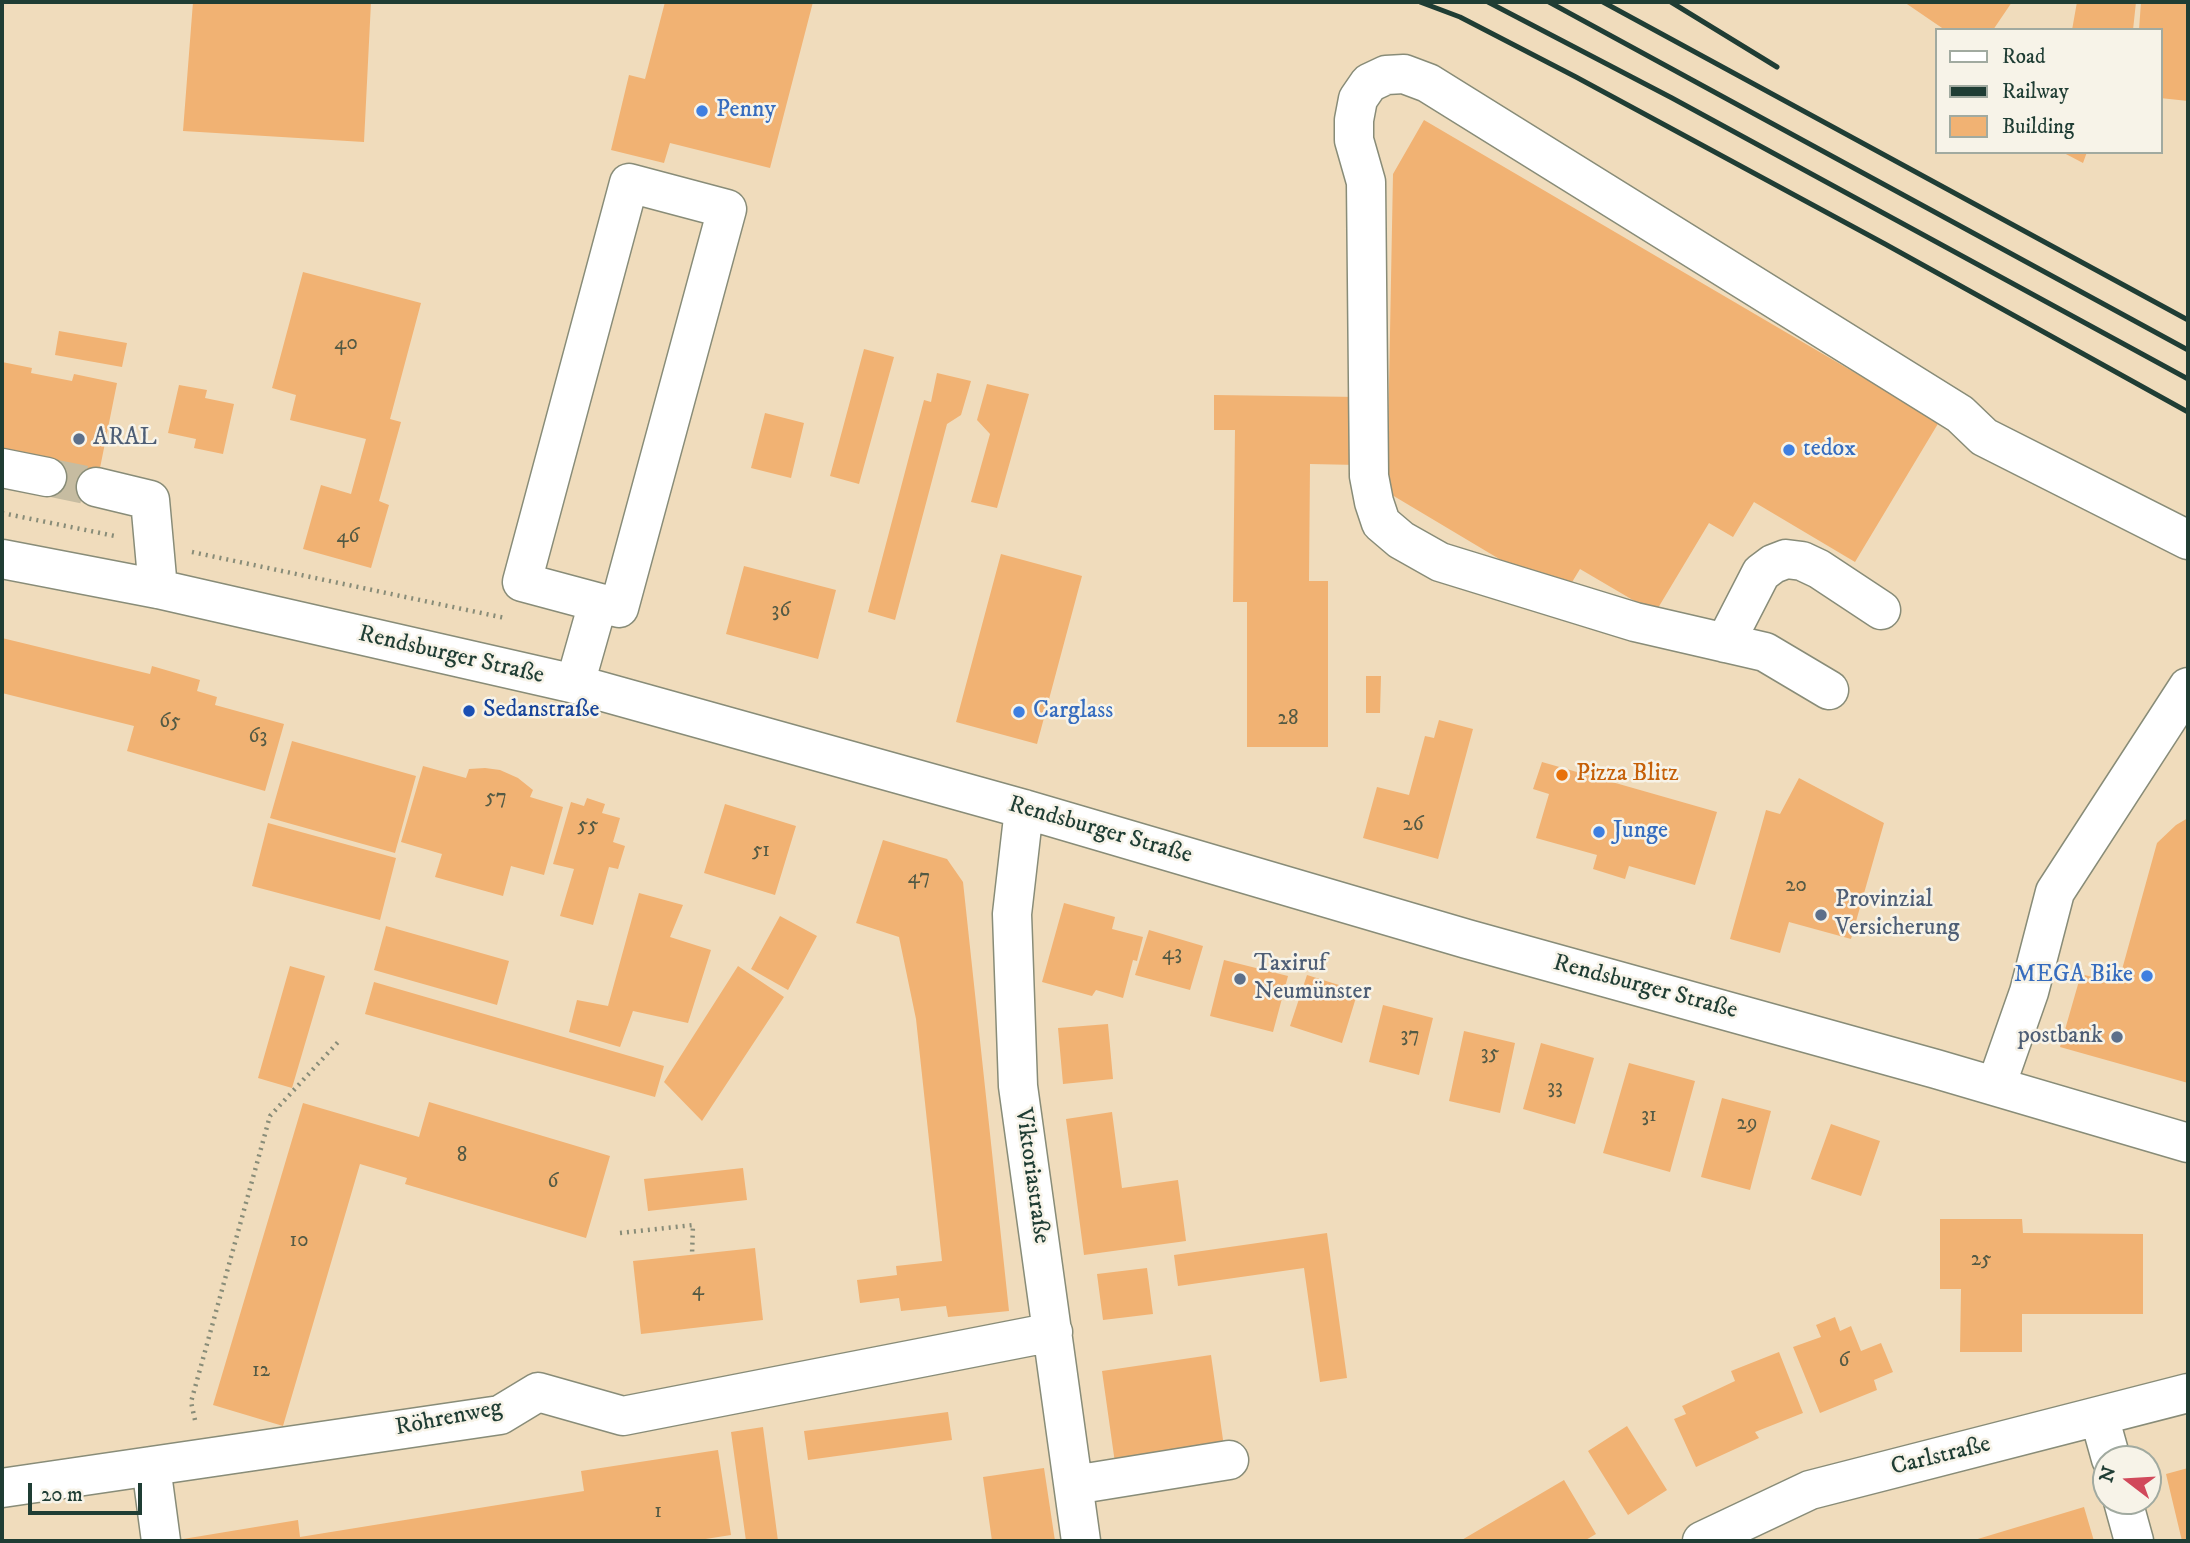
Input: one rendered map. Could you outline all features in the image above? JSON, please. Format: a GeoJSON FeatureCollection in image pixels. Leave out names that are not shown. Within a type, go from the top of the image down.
{"type":"FeatureCollection","features":[{"type":"Feature","properties":{"kind":"street"},"geometry":{"type":"LineString","coordinates":[[1829,690],[1765,652],[1635,622],[1440,562],[1401,540],[1381,523],[1369,476],[1366,182],[1354,140],[1358,99],[1369,83],[1386,75],[1404,74],[1428,83],[1960,414],[1984,437],[2188,540]]}},
{"type":"Feature","properties":{"kind":"street"},"geometry":{"type":"LineString","coordinates":[[629,183],[727,209],[619,608],[598,603],[522,582],[629,183]]}},
{"type":"Feature","properties":{"kind":"street"},"geometry":{"type":"LineString","coordinates":[[2,468],[47,477]]}},
{"type":"Feature","properties":{"kind":"street"},"geometry":{"type":"LineString","coordinates":[[96,487],[150,500],[158,589]]}},
{"type":"Feature","properties":{"kind":"street","name":"Rendsburger Straße"},"geometry":{"type":"LineString","coordinates":[[2,559],[158,589],[575,684],[1024,809],[1467,939],[1996,1086],[2188,1143]]}},
{"type":"Feature","properties":{"kind":"street"},"geometry":{"type":"LineString","coordinates":[[1725,643],[1761,573],[1786,559],[1802,561],[1819,569],[1881,610]]}},
{"type":"Feature","properties":{"kind":"street"},"geometry":{"type":"LineString","coordinates":[[575,684],[598,603]]}},
{"type":"Feature","properties":{"kind":"street"},"geometry":{"type":"LineString","coordinates":[[1996,1086],[2029,992],[2054,892],[2176,726],[2188,687]]}},
{"type":"Feature","properties":{"kind":"street","name":"Viktoriastraße"},"geometry":{"type":"LineString","coordinates":[[1024,809],[1012,914],[1018,1086],[1081,1541]]}},
{"type":"Feature","properties":{"kind":"street","name":"Röhrenweg"},"geometry":{"type":"LineString","coordinates":[[2,1488],[500,1415],[538,1392],[623,1416],[1053,1332]]}},
{"type":"Feature","properties":{"kind":"street","name":"Carlstraße"},"geometry":{"type":"LineString","coordinates":[[1702,1541],[1810,1490],[2188,1393]]}},
{"type":"Feature","properties":{"kind":"street"},"geometry":{"type":"LineString","coordinates":[[2099,1416],[2107,1445]]}},
{"type":"Feature","properties":{"kind":"street"},"geometry":{"type":"LineString","coordinates":[[1073,1485],[1229,1460]]}},
{"type":"Feature","properties":{"kind":"street"},"geometry":{"type":"LineString","coordinates":[[151,1466],[161,1541]]}},
{"type":"Feature","properties":{"kind":"street"},"geometry":{"type":"LineString","coordinates":[[2127,1515],[2134,1541]]}},
{"type":"Feature","properties":{"kind":"path"},"geometry":{"type":"LineString","coordinates":[[2,513],[507,619]]}},
{"type":"Feature","properties":{"kind":"path"},"geometry":{"type":"LineString","coordinates":[[204,1459],[191,1402],[270,1116],[339,1041]]}},
{"type":"Feature","properties":{"kind":"path"},"geometry":{"type":"LineString","coordinates":[[620,1233],[693,1225],[692,1255]]}},
{"type":"Feature","properties":{"kind":"building"},"geometry":{"type":"Polygon","coordinates":[[[193,2],[371,2],[364,142],[183,131],[193,2]]]}},
{"type":"Feature","properties":{"kind":"building","name":"Penny"},"geometry":{"type":"Polygon","coordinates":[[[665,2],[813,2],[770,168],[670,143],[664,163],[611,150],[629,75],[645,79],[665,2]]]}},
{"type":"Feature","properties":{"kind":"building"},"geometry":{"type":"Polygon","coordinates":[[[1904,2],[2012,2],[1994,28],[1942,28],[1904,2]]]}},
{"type":"Feature","properties":{"kind":"building"},"geometry":{"type":"Polygon","coordinates":[[[2077,2],[2136,2],[2133,28],[2072,28],[2077,2]]]}},
{"type":"Feature","properties":{"kind":"building"},"geometry":{"type":"Polygon","coordinates":[[[2141,2],[2188,2],[2188,101],[2162,98],[2162,28],[2139,28],[2141,2]]]}},
{"type":"Feature","properties":{"kind":"building"},"geometry":{"type":"Polygon","coordinates":[[[1424,120],[1939,422],[1855,562],[1754,502],[1733,537],[1709,523],[1655,613],[1580,569],[1563,597],[1387,492],[1393,174],[1424,120]]]}},
{"type":"Feature","properties":{"kind":"building"},"geometry":{"type":"Polygon","coordinates":[[[2066,154],[2086,154],[2083,163],[2066,154]]]}},
{"type":"Feature","properties":{"kind":"building"},"geometry":{"type":"Polygon","coordinates":[[[303,272],[421,303],[390,419],[401,422],[379,501],[389,505],[371,568],[303,549],[321,485],[351,494],[366,439],[290,420],[296,395],[272,388],[303,272]]]}},
{"type":"Feature","properties":{"kind":"building"},"geometry":{"type":"Polygon","coordinates":[[[59,331],[127,343],[122,367],[55,355],[59,331]]]}},
{"type":"Feature","properties":{"kind":"building"},"geometry":{"type":"Polygon","coordinates":[[[864,349],[894,357],[859,484],[830,476],[864,349]]]}},
{"type":"Feature","properties":{"kind":"building"},"geometry":{"type":"Polygon","coordinates":[[[2,362],[32,368],[31,373],[72,381],[74,374],[117,383],[94,498],[44,488],[2,450],[2,362]]]}},
{"type":"Feature","properties":{"kind":"building"},"geometry":{"type":"Polygon","coordinates":[[[937,373],[971,381],[961,415],[947,424],[895,620],[868,612],[924,400],[931,402],[937,373]]]}},
{"type":"Feature","properties":{"kind":"building"},"geometry":{"type":"Polygon","coordinates":[[[987,384],[1029,394],[997,508],[971,502],[990,434],[977,420],[987,384]]]}},
{"type":"Feature","properties":{"kind":"building"},"geometry":{"type":"Polygon","coordinates":[[[179,385],[207,390],[205,398],[234,404],[223,454],[194,448],[196,439],[168,433],[179,385]]]}},
{"type":"Feature","properties":{"kind":"building"},"geometry":{"type":"Polygon","coordinates":[[[1214,395],[1359,397],[1358,465],[1310,464],[1309,581],[1328,581],[1328,747],[1247,747],[1247,602],[1233,602],[1235,430],[1214,430],[1214,395]]]}},
{"type":"Feature","properties":{"kind":"building"},"geometry":{"type":"Polygon","coordinates":[[[765,413],[804,423],[791,478],[751,468],[765,413]]]}},
{"type":"Feature","properties":{"kind":"building"},"geometry":{"type":"Polygon","coordinates":[[[1001,554],[1082,576],[1037,744],[956,722],[1001,554]]]}},
{"type":"Feature","properties":{"kind":"building"},"geometry":{"type":"Polygon","coordinates":[[[744,566],[836,590],[818,659],[726,634],[744,566]]]}},
{"type":"Feature","properties":{"kind":"building"},"geometry":{"type":"Polygon","coordinates":[[[2,638],[150,674],[152,666],[200,680],[197,691],[217,697],[215,705],[284,724],[265,791],[127,751],[134,726],[2,693],[2,638]]]}},
{"type":"Feature","properties":{"kind":"building"},"geometry":{"type":"Polygon","coordinates":[[[1366,676],[1381,676],[1380,713],[1366,713],[1366,676]]]}},
{"type":"Feature","properties":{"kind":"building"},"geometry":{"type":"Polygon","coordinates":[[[1439,720],[1473,729],[1438,859],[1363,838],[1377,787],[1409,795],[1425,736],[1434,738],[1439,720]]]}},
{"type":"Feature","properties":{"kind":"building"},"geometry":{"type":"Polygon","coordinates":[[[292,741],[416,776],[395,853],[270,818],[292,741]]]}},
{"type":"Feature","properties":{"kind":"building"},"geometry":{"type":"Polygon","coordinates":[[[1542,762],[1717,812],[1695,885],[1629,866],[1625,879],[1593,869],[1597,855],[1536,838],[1549,794],[1533,789],[1542,762]]]}},
{"type":"Feature","properties":{"kind":"building"},"geometry":{"type":"Polygon","coordinates":[[[423,766],[466,778],[469,769],[500,770],[518,778],[533,790],[530,797],[563,807],[544,875],[511,866],[503,896],[435,877],[442,854],[401,842],[423,766]]]}},
{"type":"Feature","properties":{"kind":"building"},"geometry":{"type":"Polygon","coordinates":[[[1799,778],[1884,823],[1851,939],[1789,922],[1780,953],[1730,939],[1766,810],[1780,814],[1799,778]]]}},
{"type":"Feature","properties":{"kind":"building"},"geometry":{"type":"Polygon","coordinates":[[[587,798],[605,804],[602,813],[620,818],[613,842],[625,846],[618,869],[609,867],[593,925],[560,916],[574,869],[553,864],[571,802],[584,806],[587,798]]]}},
{"type":"Feature","properties":{"kind":"building"},"geometry":{"type":"Polygon","coordinates":[[[725,804],[796,826],[775,895],[704,873],[725,804]]]}},
{"type":"Feature","properties":{"kind":"building"},"geometry":{"type":"Polygon","coordinates":[[[2188,818],[2188,1083],[2060,1047],[2081,974],[2118,984],[2157,843],[2188,818]]]}},
{"type":"Feature","properties":{"kind":"building"},"geometry":{"type":"Polygon","coordinates":[[[268,823],[396,858],[380,920],[252,886],[268,823]]]}},
{"type":"Feature","properties":{"kind":"building"},"geometry":{"type":"Polygon","coordinates":[[[883,840],[947,859],[963,882],[1009,1311],[948,1317],[946,1306],[901,1311],[899,1298],[860,1303],[857,1280],[897,1275],[896,1266],[942,1261],[916,1019],[899,937],[856,923],[883,840]]]}},
{"type":"Feature","properties":{"kind":"building"},"geometry":{"type":"Polygon","coordinates":[[[639,893],[683,905],[670,937],[711,950],[688,1023],[633,1011],[620,1047],[569,1032],[577,1000],[608,1006],[639,893]]]}},
{"type":"Feature","properties":{"kind":"building"},"geometry":{"type":"Polygon","coordinates":[[[1064,903],[1115,917],[1112,929],[1143,937],[1137,961],[1133,960],[1123,998],[1096,990],[1092,996],[1042,982],[1064,903]]]}},
{"type":"Feature","properties":{"kind":"building"},"geometry":{"type":"Polygon","coordinates":[[[780,916],[817,936],[788,990],[751,969],[780,916]]]}},
{"type":"Feature","properties":{"kind":"building"},"geometry":{"type":"Polygon","coordinates":[[[386,926],[509,961],[497,1005],[374,970],[386,926]]]}},
{"type":"Feature","properties":{"kind":"building"},"geometry":{"type":"Polygon","coordinates":[[[1149,930],[1203,946],[1190,990],[1135,975],[1149,930]]]}},
{"type":"Feature","properties":{"kind":"building"},"geometry":{"type":"Polygon","coordinates":[[[1224,960],[1288,976],[1273,1032],[1210,1016],[1224,960]]]}},
{"type":"Feature","properties":{"kind":"building"},"geometry":{"type":"Polygon","coordinates":[[[290,966],[325,976],[292,1088],[258,1078],[290,966]]]}},
{"type":"Feature","properties":{"kind":"building"},"geometry":{"type":"Polygon","coordinates":[[[738,966],[784,997],[702,1121],[664,1082],[738,966]]]}},
{"type":"Feature","properties":{"kind":"building"},"geometry":{"type":"Polygon","coordinates":[[[1307,975],[1358,991],[1342,1043],[1290,1026],[1307,975]]]}},
{"type":"Feature","properties":{"kind":"building"},"geometry":{"type":"Polygon","coordinates":[[[374,982],[664,1066],[655,1097],[365,1014],[374,982]]]}},
{"type":"Feature","properties":{"kind":"building"},"geometry":{"type":"Polygon","coordinates":[[[1383,1005],[1433,1018],[1419,1075],[1369,1062],[1383,1005]]]}},
{"type":"Feature","properties":{"kind":"building"},"geometry":{"type":"Polygon","coordinates":[[[1108,1024],[1113,1079],[1063,1084],[1058,1028],[1108,1024]]]}},
{"type":"Feature","properties":{"kind":"building"},"geometry":{"type":"Polygon","coordinates":[[[1464,1031],[1515,1043],[1500,1113],[1449,1101],[1464,1031]]]}},
{"type":"Feature","properties":{"kind":"building"},"geometry":{"type":"Polygon","coordinates":[[[1541,1043],[1594,1058],[1575,1124],[1523,1109],[1541,1043]]]}},
{"type":"Feature","properties":{"kind":"building"},"geometry":{"type":"Polygon","coordinates":[[[1629,1063],[1695,1081],[1670,1172],[1603,1153],[1629,1063]]]}},
{"type":"Feature","properties":{"kind":"building"},"geometry":{"type":"Polygon","coordinates":[[[1722,1098],[1771,1111],[1750,1190],[1701,1177],[1722,1098]]]}},
{"type":"Feature","properties":{"kind":"building"},"geometry":{"type":"Polygon","coordinates":[[[429,1102],[610,1156],[586,1238],[405,1184],[407,1178],[360,1164],[283,1426],[213,1405],[303,1103],[419,1137],[429,1102]]]}},
{"type":"Feature","properties":{"kind":"building"},"geometry":{"type":"Polygon","coordinates":[[[1112,1112],[1122,1188],[1178,1180],[1186,1241],[1084,1255],[1066,1119],[1112,1112]]]}},
{"type":"Feature","properties":{"kind":"building"},"geometry":{"type":"Polygon","coordinates":[[[1831,1124],[1880,1141],[1861,1196],[1811,1179],[1831,1124]]]}},
{"type":"Feature","properties":{"kind":"building"},"geometry":{"type":"Polygon","coordinates":[[[743,1168],[747,1200],[648,1211],[644,1179],[743,1168]]]}},
{"type":"Feature","properties":{"kind":"building"},"geometry":{"type":"Polygon","coordinates":[[[1940,1219],[2022,1219],[2023,1233],[2143,1234],[2143,1314],[2022,1314],[2022,1352],[1960,1352],[1961,1289],[1940,1289],[1940,1219]]]}},
{"type":"Feature","properties":{"kind":"building"},"geometry":{"type":"Polygon","coordinates":[[[1327,1233],[1347,1378],[1320,1382],[1304,1268],[1178,1286],[1174,1255],[1327,1233]]]}},
{"type":"Feature","properties":{"kind":"building"},"geometry":{"type":"Polygon","coordinates":[[[755,1248],[763,1320],[641,1334],[633,1261],[755,1248]]]}},
{"type":"Feature","properties":{"kind":"building"},"geometry":{"type":"Polygon","coordinates":[[[1147,1268],[1153,1314],[1103,1320],[1097,1274],[1147,1268]]]}},
{"type":"Feature","properties":{"kind":"building"},"geometry":{"type":"Polygon","coordinates":[[[1835,1317],[1840,1331],[1851,1326],[1861,1351],[1881,1343],[1893,1372],[1874,1380],[1877,1390],[1820,1413],[1793,1347],[1821,1337],[1816,1325],[1835,1317]]]}},
{"type":"Feature","properties":{"kind":"building"},"geometry":{"type":"Polygon","coordinates":[[[1779,1352],[1803,1413],[1755,1432],[1759,1438],[1696,1467],[1674,1419],[1686,1414],[1682,1406],[1735,1381],[1731,1371],[1779,1352]]]}},
{"type":"Feature","properties":{"kind":"building"},"geometry":{"type":"Polygon","coordinates":[[[1211,1355],[1225,1454],[1116,1470],[1102,1371],[1211,1355]]]}},
{"type":"Feature","properties":{"kind":"building"},"geometry":{"type":"Polygon","coordinates":[[[948,1412],[952,1440],[808,1460],[804,1431],[948,1412]]]}},
{"type":"Feature","properties":{"kind":"building"},"geometry":{"type":"Polygon","coordinates":[[[1627,1426],[1667,1490],[1628,1515],[1588,1451],[1627,1426]]]}},
{"type":"Feature","properties":{"kind":"building"},"geometry":{"type":"Polygon","coordinates":[[[763,1427],[778,1541],[746,1541],[731,1432],[763,1427]]]}},
{"type":"Feature","properties":{"kind":"building"},"geometry":{"type":"Polygon","coordinates":[[[718,1450],[731,1535],[693,1541],[171,1541],[298,1520],[300,1537],[584,1491],[581,1471],[718,1450]]]}},
{"type":"Feature","properties":{"kind":"building"},"geometry":{"type":"Polygon","coordinates":[[[1044,1468],[1055,1541],[992,1541],[983,1477],[1044,1468]]]}},
{"type":"Feature","properties":{"kind":"building"},"geometry":{"type":"Polygon","coordinates":[[[2188,1468],[2188,1541],[2182,1541],[2166,1474],[2188,1468]]]}},
{"type":"Feature","properties":{"kind":"building"},"geometry":{"type":"Polygon","coordinates":[[[1564,1480],[1596,1534],[1584,1541],[1460,1541],[1564,1480]]]}},
{"type":"Feature","properties":{"kind":"building"},"geometry":{"type":"Polygon","coordinates":[[[2084,1507],[2094,1541],[1971,1541],[2084,1507]]]}},
{"type":"Feature","properties":{"kind":"tunnel"},"geometry":{"type":"LineString","coordinates":[[47,477],[96,487]]}},
{"type":"Feature","properties":{"kind":"railway"},"geometry":{"type":"LineString","coordinates":[[1420,2],[1460,17],[1576,77],[2188,412]]}},
{"type":"Feature","properties":{"kind":"railway"},"geometry":{"type":"LineString","coordinates":[[1488,2],[1672,98],[2188,379]]}},
{"type":"Feature","properties":{"kind":"railway"},"geometry":{"type":"LineString","coordinates":[[1549,2],[2188,350]]}},
{"type":"Feature","properties":{"kind":"railway"},"geometry":{"type":"LineString","coordinates":[[1603,2],[2188,320]]}},
{"type":"Feature","properties":{"kind":"railway"},"geometry":{"type":"LineString","coordinates":[[1671,2],[1777,67]]}},
{"type":"Feature","properties":{"kind":"place","name":"Penny"},"geometry":{"type":"Point","coordinates":[702,111]}},
{"type":"Feature","properties":{"kind":"place","name":"ARAL"},"geometry":{"type":"Point","coordinates":[79,439]}},
{"type":"Feature","properties":{"kind":"place","name":"tedox"},"geometry":{"type":"Point","coordinates":[1789,450]}},
{"type":"Feature","properties":{"kind":"place","name":"Sedanstraße"},"geometry":{"type":"Point","coordinates":[469,711]}},
{"type":"Feature","properties":{"kind":"place","name":"Carglass"},"geometry":{"type":"Point","coordinates":[1019,712]}},
{"type":"Feature","properties":{"kind":"place","name":"Pizza Blitz"},"geometry":{"type":"Point","coordinates":[1562,775]}},
{"type":"Feature","properties":{"kind":"place","name":"Junge"},"geometry":{"type":"Point","coordinates":[1599,832]}},
{"type":"Feature","properties":{"kind":"place","name":"Provinzial Versicherung"},"geometry":{"type":"Point","coordinates":[1821,915]}},
{"type":"Feature","properties":{"kind":"place","name":"MEGA Bike"},"geometry":{"type":"Point","coordinates":[2147,976]}},
{"type":"Feature","properties":{"kind":"place","name":"Taxiruf Neumünster"},"geometry":{"type":"Point","coordinates":[1240,979]}},
{"type":"Feature","properties":{"kind":"place","name":"postbank"},"geometry":{"type":"Point","coordinates":[2117,1037]}}]}
